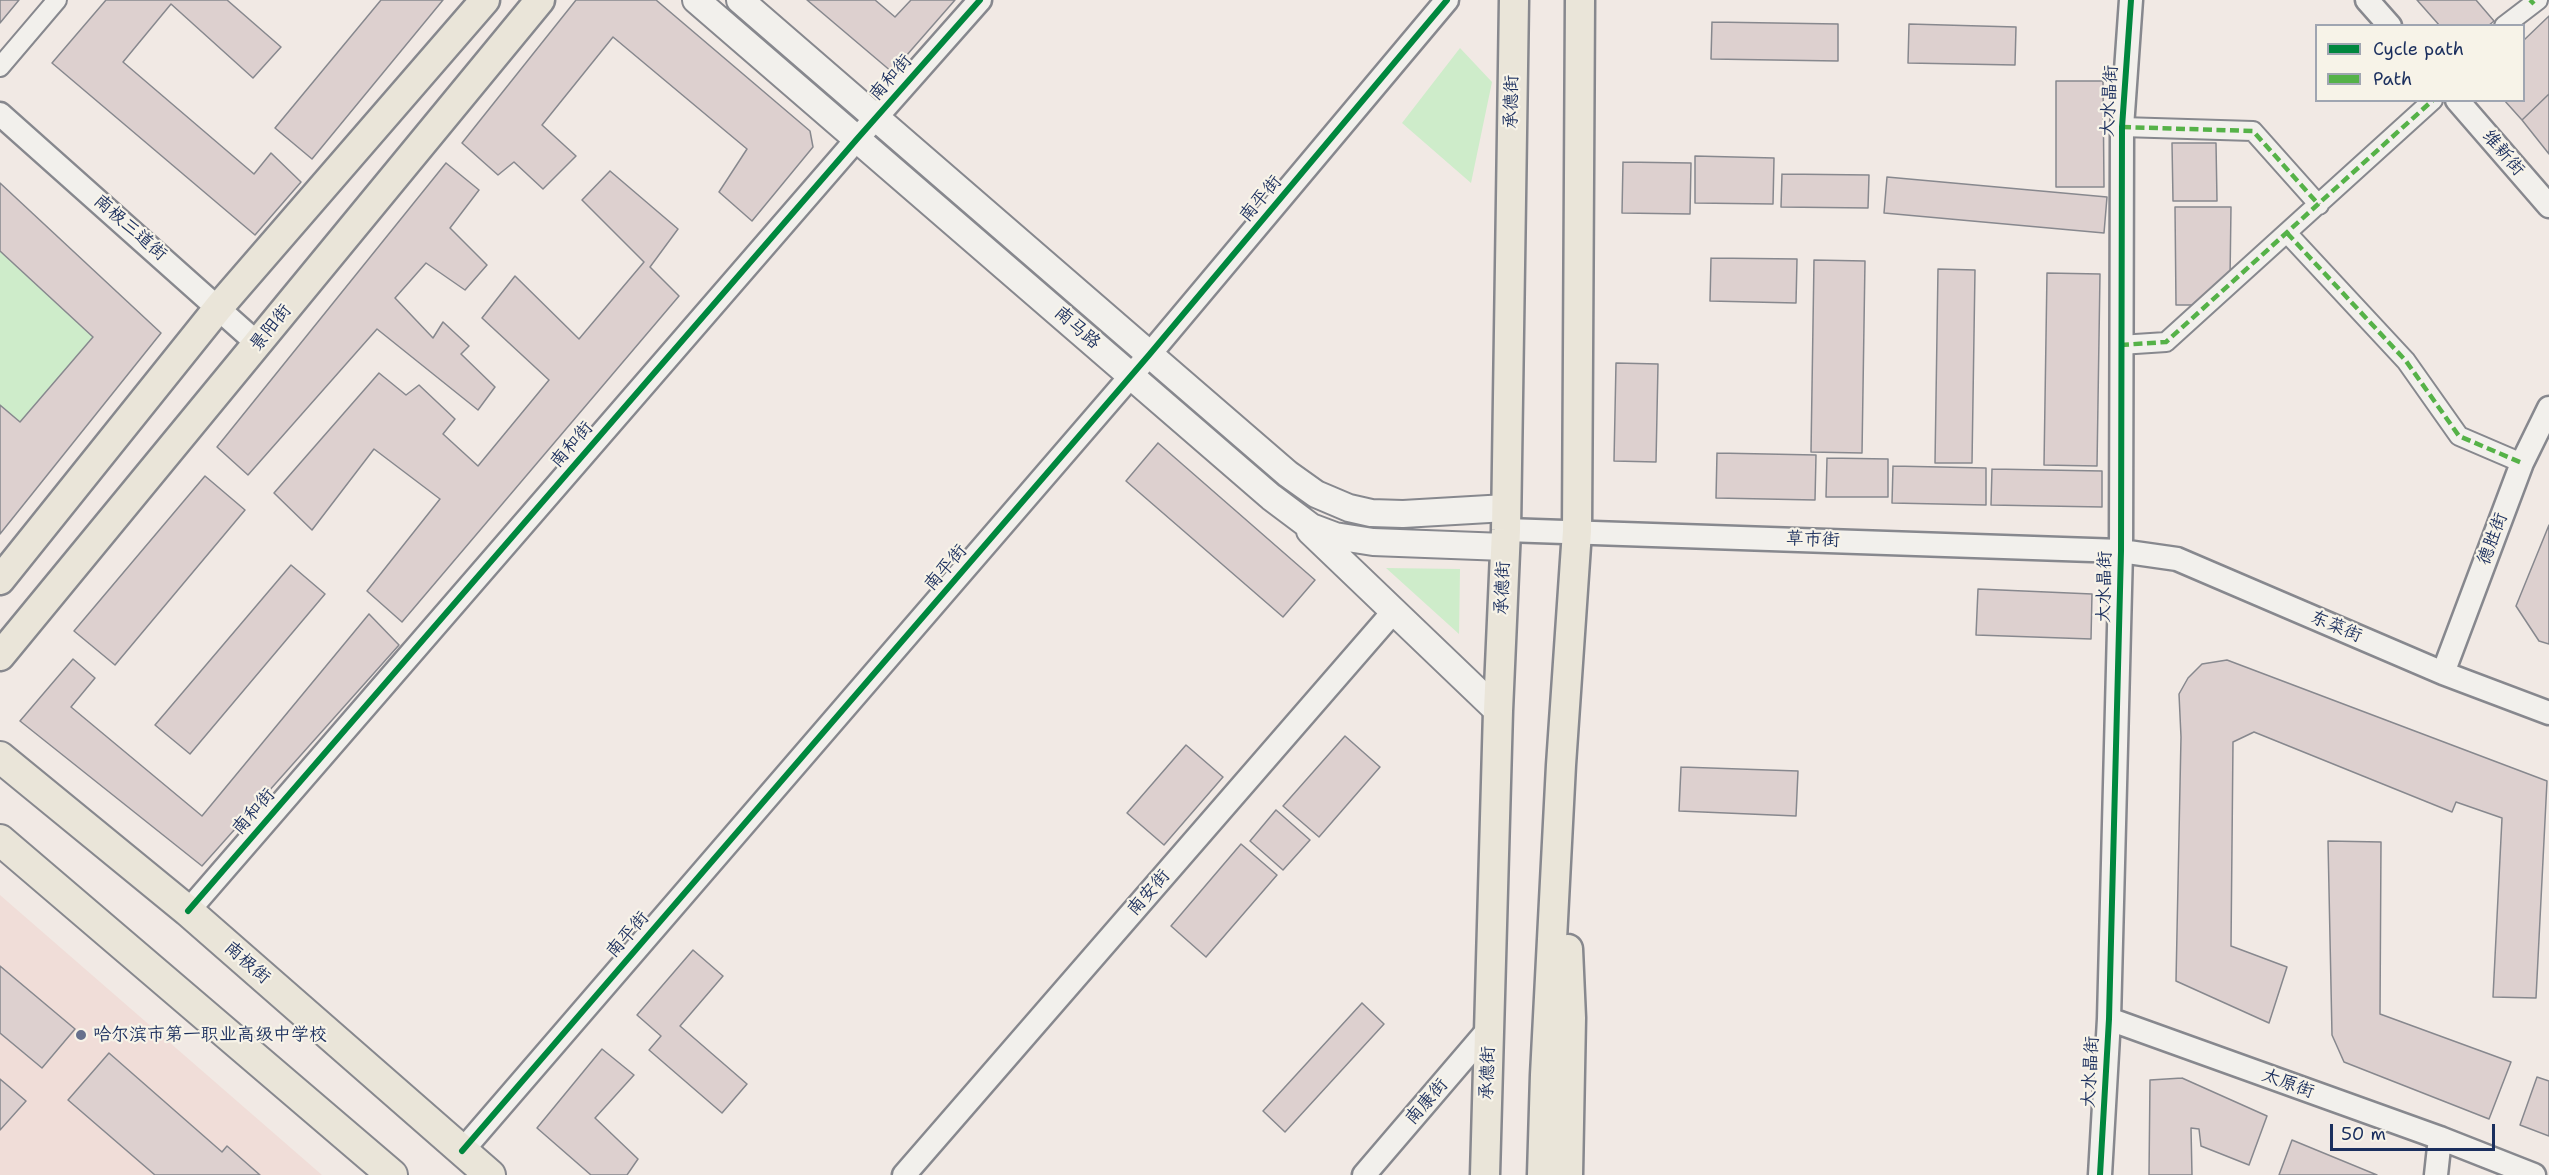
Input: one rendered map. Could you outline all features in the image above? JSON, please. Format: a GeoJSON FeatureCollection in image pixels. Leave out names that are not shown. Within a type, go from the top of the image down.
{"type":"FeatureCollection","features":[{"type":"Feature","properties":{"kind":"highway","name":"南极街"},"geometry":{"type":"LineString","coordinates":[[0,757],[188,911],[490,1175]]}},
{"type":"Feature","properties":{"kind":"highway"},"geometry":{"type":"LineString","coordinates":[[0,840],[393,1175]]}},
{"type":"Feature","properties":{"kind":"main road"},"geometry":{"type":"LineString","coordinates":[[0,580],[219,307],[485,0]]}},
{"type":"Feature","properties":{"kind":"main road","name":"景阳街"},"geometry":{"type":"LineString","coordinates":[[0,656],[540,0]]}},
{"type":"Feature","properties":{"kind":"main road","name":"南马路"},"geometry":{"type":"LineString","coordinates":[[696,0],[1288,510],[1311,527],[1335,536],[1373,542],[1505,528]]}},
{"type":"Feature","properties":{"kind":"main road","name":"南马路"},"geometry":{"type":"LineString","coordinates":[[740,0],[1149,355],[1288,474],[1316,494],[1349,508],[1371,513],[1403,514],[1505,528]]}},
{"type":"Feature","properties":{"kind":"main road","name":"承德街"},"geometry":{"type":"LineString","coordinates":[[1485,1175],[1505,528],[1514,0]]}},
{"type":"Feature","properties":{"kind":"main road"},"geometry":{"type":"LineString","coordinates":[[1542,1175],[1561,765],[1577,531],[1580,0]]}},
{"type":"Feature","properties":{"kind":"main road"},"geometry":{"type":"LineString","coordinates":[[1288,510],[1498,711]]}},
{"type":"Feature","properties":{"kind":"main road"},"geometry":{"type":"LineString","coordinates":[[1561,765],[1571,1018],[1568,1175]]}},
{"type":"Feature","properties":{"kind":"street"},"geometry":{"type":"LineString","coordinates":[[0,67],[57,0]]}},
{"type":"Feature","properties":{"kind":"street","name":"南和街"},"geometry":{"type":"LineString","coordinates":[[188,911],[980,0]]}},
{"type":"Feature","properties":{"kind":"street","name":"南平街"},"geometry":{"type":"LineString","coordinates":[[462,1150],[1132,376],[1447,0]]}},
{"type":"Feature","properties":{"kind":"street","name":"大水晶街"},"geometry":{"type":"LineString","coordinates":[[2100,1175],[2109,1019],[2121,551],[2122,127],[2131,0]]}},
{"type":"Feature","properties":{"kind":"street"},"geometry":{"type":"LineString","coordinates":[[2367,0],[2388,24]]}},
{"type":"Feature","properties":{"kind":"street"},"geometry":{"type":"LineString","coordinates":[[2506,24],[2534,1]]}},
{"type":"Feature","properties":{"kind":"street"},"geometry":{"type":"LineString","coordinates":[[2120,345],[2166,342],[2431,102]]}},
{"type":"Feature","properties":{"kind":"street","name":"维新街"},"geometry":{"type":"LineString","coordinates":[[2459,102],[2549,206]]}},
{"type":"Feature","properties":{"kind":"street","name":"南极三道街"},"geometry":{"type":"LineString","coordinates":[[0,114],[258,344]]}},
{"type":"Feature","properties":{"kind":"street"},"geometry":{"type":"LineString","coordinates":[[2122,127],[2253,131],[2319,205]]}},
{"type":"Feature","properties":{"kind":"street"},"geometry":{"type":"LineString","coordinates":[[2287,233],[2406,361],[2459,436],[2522,464]]}},
{"type":"Feature","properties":{"kind":"street","name":"德胜街"},"geometry":{"type":"LineString","coordinates":[[2443,673],[2522,464],[2549,408]]}},
{"type":"Feature","properties":{"kind":"street","name":"草市街"},"geometry":{"type":"LineString","coordinates":[[1505,528],[2121,551]]}},
{"type":"Feature","properties":{"kind":"street","name":"东菜街"},"geometry":{"type":"LineString","coordinates":[[2121,551],[2176,559],[2443,673],[2549,713]]}},
{"type":"Feature","properties":{"kind":"street","name":"南安街"},"geometry":{"type":"LineString","coordinates":[[904,1175],[1394,611]]}},
{"type":"Feature","properties":{"kind":"street","name":"太原街"},"geometry":{"type":"LineString","coordinates":[[2109,1019],[2440,1138],[2534,1175]]}},
{"type":"Feature","properties":{"kind":"street","name":"南康街"},"geometry":{"type":"LineString","coordinates":[[1364,1175],[1489,1029]]}},
{"type":"Feature","properties":{"kind":"street"},"geometry":{"type":"LineString","coordinates":[[2436,1175],[2440,1138]]}},
{"type":"Feature","properties":{"kind":"shaded area","name":"哈尔滨市第一职业高级中学校"},"geometry":{"type":"Polygon","coordinates":[[[0,895],[322,1175],[0,1175],[0,895]]]}},
{"type":"Feature","properties":{"kind":"green space"},"geometry":{"type":"Polygon","coordinates":[[[1460,48],[1492,82],[1471,183],[1402,123],[1460,48]]]}},
{"type":"Feature","properties":{"kind":"green space"},"geometry":{"type":"Polygon","coordinates":[[[0,251],[93,337],[20,422],[0,405],[0,251]]]}},
{"type":"Feature","properties":{"kind":"green space"},"geometry":{"type":"Polygon","coordinates":[[[1386,568],[1460,569],[1459,634],[1386,568]]]}},
{"type":"Feature","properties":{"kind":"building"},"geometry":{"type":"Polygon","coordinates":[[[0,0],[19,0],[0,23],[0,0]]]}},
{"type":"Feature","properties":{"kind":"building"},"geometry":{"type":"Polygon","coordinates":[[[106,0],[227,0],[281,47],[253,78],[171,4],[123,62],[254,174],[271,153],[301,182],[255,235],[52,63],[106,0]]]}},
{"type":"Feature","properties":{"kind":"building"},"geometry":{"type":"Polygon","coordinates":[[[381,0],[443,0],[312,159],[275,128],[381,0]]]}},
{"type":"Feature","properties":{"kind":"building"},"geometry":{"type":"Polygon","coordinates":[[[576,0],[656,0],[810,131],[813,147],[752,221],[719,192],[747,149],[613,37],[542,125],[576,156],[543,189],[514,162],[498,175],[462,143],[576,0]]]}},
{"type":"Feature","properties":{"kind":"building"},"geometry":{"type":"Polygon","coordinates":[[[807,0],[875,0],[895,17],[911,0],[955,0],[892,72],[807,0]]]}},
{"type":"Feature","properties":{"kind":"building"},"geometry":{"type":"Polygon","coordinates":[[[2417,0],[2476,0],[2494,21],[2490,24],[2438,24],[2417,0]]]}},
{"type":"Feature","properties":{"kind":"building"},"geometry":{"type":"Polygon","coordinates":[[[2549,16],[2549,94],[2522,120],[2506,102],[2525,102],[2525,39],[2549,16]]]}},
{"type":"Feature","properties":{"kind":"building"},"geometry":{"type":"Polygon","coordinates":[[[1712,22],[1838,24],[1838,61],[1711,59],[1712,22]]]}},
{"type":"Feature","properties":{"kind":"building"},"geometry":{"type":"Polygon","coordinates":[[[1909,24],[2016,27],[2015,65],[1908,63],[1909,24]]]}},
{"type":"Feature","properties":{"kind":"building"},"geometry":{"type":"Polygon","coordinates":[[[2056,81],[2103,81],[2104,187],[2056,187],[2056,81]]]}},
{"type":"Feature","properties":{"kind":"building"},"geometry":{"type":"Polygon","coordinates":[[[2549,94],[2549,154],[2522,120],[2549,94]]]}},
{"type":"Feature","properties":{"kind":"building"},"geometry":{"type":"Polygon","coordinates":[[[2172,143],[2216,143],[2217,201],[2173,201],[2172,143]]]}},
{"type":"Feature","properties":{"kind":"building"},"geometry":{"type":"Polygon","coordinates":[[[1695,156],[1774,158],[1773,204],[1695,203],[1695,156]]]}},
{"type":"Feature","properties":{"kind":"building"},"geometry":{"type":"Polygon","coordinates":[[[1623,162],[1691,163],[1690,214],[1622,213],[1623,162]]]}},
{"type":"Feature","properties":{"kind":"building"},"geometry":{"type":"Polygon","coordinates":[[[446,163],[479,190],[450,228],[487,265],[465,290],[426,263],[395,298],[433,338],[443,322],[469,346],[461,354],[495,387],[478,410],[377,329],[248,475],[217,447],[446,163]]]}},
{"type":"Feature","properties":{"kind":"building"},"geometry":{"type":"Polygon","coordinates":[[[610,171],[678,229],[650,267],[679,296],[402,622],[367,591],[440,499],[374,449],[312,530],[274,493],[379,373],[406,395],[419,385],[455,419],[443,434],[478,466],[549,380],[482,318],[515,276],[579,339],[644,262],[582,200],[610,171]]]}},
{"type":"Feature","properties":{"kind":"building"},"geometry":{"type":"Polygon","coordinates":[[[1782,174],[1869,175],[1868,208],[1781,207],[1782,174]]]}},
{"type":"Feature","properties":{"kind":"building"},"geometry":{"type":"Polygon","coordinates":[[[1887,177],[2107,197],[2104,233],[1884,213],[1887,177]]]}},
{"type":"Feature","properties":{"kind":"building"},"geometry":{"type":"Polygon","coordinates":[[[0,183],[161,333],[0,534],[0,405],[20,422],[93,337],[0,251],[0,183]]]}},
{"type":"Feature","properties":{"kind":"building"},"geometry":{"type":"Polygon","coordinates":[[[2175,207],[2231,207],[2230,279],[2201,305],[2176,305],[2175,207]]]}},
{"type":"Feature","properties":{"kind":"building"},"geometry":{"type":"Polygon","coordinates":[[[1711,258],[1797,259],[1796,303],[1710,301],[1711,258]]]}},
{"type":"Feature","properties":{"kind":"building"},"geometry":{"type":"Polygon","coordinates":[[[1814,260],[1865,261],[1862,453],[1811,452],[1814,260]]]}},
{"type":"Feature","properties":{"kind":"building"},"geometry":{"type":"Polygon","coordinates":[[[1938,269],[1975,270],[1972,463],[1935,463],[1938,269]]]}},
{"type":"Feature","properties":{"kind":"building"},"geometry":{"type":"Polygon","coordinates":[[[2047,273],[2100,274],[2097,466],[2044,465],[2047,273]]]}},
{"type":"Feature","properties":{"kind":"building"},"geometry":{"type":"Polygon","coordinates":[[[1616,363],[1658,364],[1656,462],[1614,461],[1616,363]]]}},
{"type":"Feature","properties":{"kind":"building"},"geometry":{"type":"Polygon","coordinates":[[[1158,443],[1315,580],[1283,617],[1126,481],[1158,443]]]}},
{"type":"Feature","properties":{"kind":"building"},"geometry":{"type":"Polygon","coordinates":[[[1717,453],[1816,455],[1815,500],[1716,498],[1717,453]]]}},
{"type":"Feature","properties":{"kind":"building"},"geometry":{"type":"Polygon","coordinates":[[[1827,458],[1888,459],[1888,497],[1826,497],[1827,458]]]}},
{"type":"Feature","properties":{"kind":"building"},"geometry":{"type":"Polygon","coordinates":[[[1893,466],[1986,468],[1986,505],[1892,503],[1893,466]]]}},
{"type":"Feature","properties":{"kind":"building"},"geometry":{"type":"Polygon","coordinates":[[[1992,469],[2102,471],[2102,507],[1991,505],[1992,469]]]}},
{"type":"Feature","properties":{"kind":"building"},"geometry":{"type":"Polygon","coordinates":[[[205,476],[245,510],[115,665],[74,631],[205,476]]]}},
{"type":"Feature","properties":{"kind":"building"},"geometry":{"type":"Polygon","coordinates":[[[2549,525],[2549,644],[2539,641],[2516,606],[2549,525]]]}},
{"type":"Feature","properties":{"kind":"building"},"geometry":{"type":"Polygon","coordinates":[[[291,565],[325,594],[190,754],[155,725],[291,565]]]}},
{"type":"Feature","properties":{"kind":"building"},"geometry":{"type":"Polygon","coordinates":[[[1978,589],[2092,594],[2091,639],[1976,635],[1978,589]]]}},
{"type":"Feature","properties":{"kind":"building"},"geometry":{"type":"Polygon","coordinates":[[[369,614],[399,645],[202,866],[20,721],[73,659],[95,678],[71,707],[202,816],[369,614]]]}},
{"type":"Feature","properties":{"kind":"building"},"geometry":{"type":"Polygon","coordinates":[[[2227,660],[2547,781],[2536,998],[2493,997],[2502,818],[2456,802],[2452,812],[2254,732],[2233,742],[2231,946],[2287,967],[2269,1023],[2176,981],[2181,737],[2179,694],[2188,678],[2202,664],[2227,660]]]}},
{"type":"Feature","properties":{"kind":"building"},"geometry":{"type":"Polygon","coordinates":[[[1345,736],[1380,767],[1319,837],[1283,806],[1345,736]]]}},
{"type":"Feature","properties":{"kind":"building"},"geometry":{"type":"Polygon","coordinates":[[[1186,745],[1223,777],[1164,845],[1127,813],[1186,745]]]}},
{"type":"Feature","properties":{"kind":"building"},"geometry":{"type":"Polygon","coordinates":[[[1681,767],[1798,771],[1796,816],[1679,811],[1681,767]]]}},
{"type":"Feature","properties":{"kind":"building"},"geometry":{"type":"Polygon","coordinates":[[[1276,810],[1310,840],[1283,870],[1250,841],[1276,810]]]}},
{"type":"Feature","properties":{"kind":"building"},"geometry":{"type":"Polygon","coordinates":[[[2328,841],[2381,842],[2380,1014],[2511,1062],[2489,1119],[2344,1062],[2332,1035],[2328,841]]]}},
{"type":"Feature","properties":{"kind":"building"},"geometry":{"type":"Polygon","coordinates":[[[1241,844],[1277,875],[1206,957],[1171,926],[1241,844]]]}},
{"type":"Feature","properties":{"kind":"building"},"geometry":{"type":"Polygon","coordinates":[[[693,950],[723,976],[680,1026],[747,1084],[722,1113],[649,1050],[661,1036],[637,1015],[693,950]]]}},
{"type":"Feature","properties":{"kind":"building"},"geometry":{"type":"Polygon","coordinates":[[[0,966],[75,1029],[42,1068],[0,1033],[0,966]]]}},
{"type":"Feature","properties":{"kind":"building"},"geometry":{"type":"Polygon","coordinates":[[[1362,1003],[1384,1024],[1285,1132],[1263,1111],[1362,1003]]]}},
{"type":"Feature","properties":{"kind":"building"},"geometry":{"type":"Polygon","coordinates":[[[602,1049],[634,1075],[595,1118],[638,1159],[627,1175],[591,1175],[537,1128],[602,1049]]]}},
{"type":"Feature","properties":{"kind":"building"},"geometry":{"type":"Polygon","coordinates":[[[109,1053],[222,1152],[227,1146],[260,1175],[155,1175],[68,1100],[109,1053]]]}},
{"type":"Feature","properties":{"kind":"building"},"geometry":{"type":"Polygon","coordinates":[[[2537,1077],[2549,1081],[2549,1136],[2520,1125],[2537,1077]]]}},
{"type":"Feature","properties":{"kind":"building"},"geometry":{"type":"Polygon","coordinates":[[[2182,1078],[2267,1116],[2249,1165],[2201,1146],[2199,1129],[2191,1128],[2192,1175],[2149,1175],[2150,1080],[2182,1078]]]}},
{"type":"Feature","properties":{"kind":"building"},"geometry":{"type":"Polygon","coordinates":[[[0,1079],[26,1101],[0,1130],[0,1079]]]}},
{"type":"Feature","properties":{"kind":"building"},"geometry":{"type":"Polygon","coordinates":[[[2292,1140],[2377,1175],[2279,1175],[2292,1140]]]}},
{"type":"Feature","properties":{"kind":"marked path"},"geometry":{"type":"LineString","coordinates":[[2530,0],[2534,4]]}},
{"type":"Feature","properties":{"kind":"marked path"},"geometry":{"type":"LineString","coordinates":[[2120,345],[2166,342],[2431,102]]}},
{"type":"Feature","properties":{"kind":"marked path"},"geometry":{"type":"LineString","coordinates":[[2122,127],[2253,131],[2319,205]]}},
{"type":"Feature","properties":{"kind":"marked path"},"geometry":{"type":"LineString","coordinates":[[2287,233],[2406,361],[2459,436],[2522,463]]}},
{"type":"Feature","properties":{"kind":"cycle path"},"geometry":{"type":"LineString","coordinates":[[188,911],[980,0]]}},
{"type":"Feature","properties":{"kind":"cycle path"},"geometry":{"type":"LineString","coordinates":[[462,1151],[1149,355],[1447,0]]}},
{"type":"Feature","properties":{"kind":"cycle path"},"geometry":{"type":"LineString","coordinates":[[2100,1175],[2109,1019],[2121,551],[2122,127],[2131,0]]}},
{"type":"Feature","properties":{"kind":"place","name":"哈尔滨市第一职业高级中学校"},"geometry":{"type":"Point","coordinates":[81,1035]}}]}
